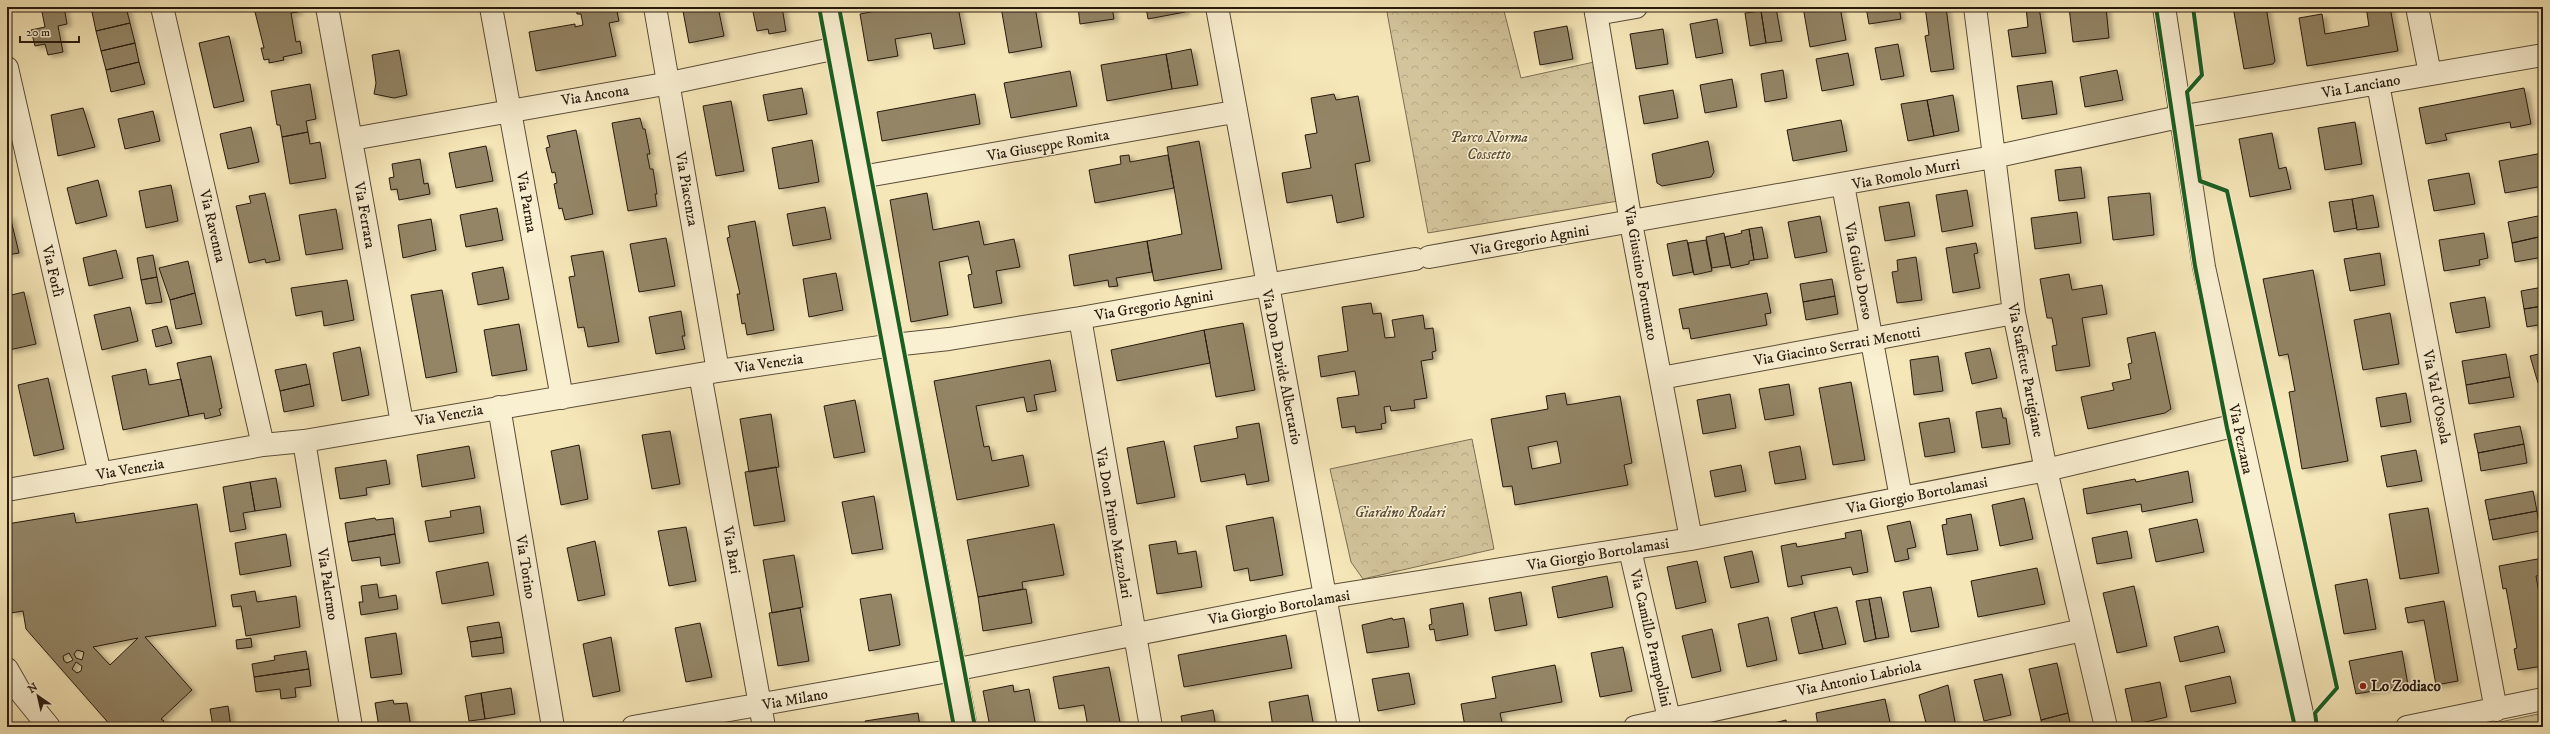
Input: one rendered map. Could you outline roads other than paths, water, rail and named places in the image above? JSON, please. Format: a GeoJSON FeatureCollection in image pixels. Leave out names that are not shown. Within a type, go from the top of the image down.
{"type":"FeatureCollection","features":[{"type":"Feature","properties":{"kind":"street","name":"Via Ravenna"},"geometry":{"type":"LineString","coordinates":[[162,7],[264,445]]}},
{"type":"Feature","properties":{"kind":"street","name":"Via Ferrara"},"geometry":{"type":"LineString","coordinates":[[327,7],[402,423]]}},
{"type":"Feature","properties":{"kind":"street","name":"Via Parma"},"geometry":{"type":"LineString","coordinates":[[491,7],[562,398]]}},
{"type":"Feature","properties":{"kind":"street","name":"Via Piacenza"},"geometry":{"type":"LineString","coordinates":[[655,7],[670,83],[709,372]]}},
{"type":"Feature","properties":{"kind":"street"},"geometry":{"type":"LineString","coordinates":[[829,7],[893,345],[957,669],[966,727]]}},
{"type":"Feature","properties":{"kind":"street","name":"Via Don Davide Albertario"},"geometry":{"type":"LineString","coordinates":[[1217,7],[1234,112],[1349,727]]}},
{"type":"Feature","properties":{"kind":"street"},"geometry":{"type":"LineString","coordinates":[[1596,11],[1636,7]]}},
{"type":"Feature","properties":{"kind":"street","name":"Via Staffette Partigiane"},"geometry":{"type":"LineString","coordinates":[[1974,7],[2014,313],[2046,470],[2106,727]]}},
{"type":"Feature","properties":{"kind":"street","name":"Via Pezzana"},"geometry":{"type":"LineString","coordinates":[[2164,7],[2179,117],[2204,267],[2237,425],[2305,727]]}},
{"type":"Feature","properties":{"kind":"street"},"geometry":{"type":"LineString","coordinates":[[2417,7],[2430,74]]}},
{"type":"Feature","properties":{"kind":"street","name":"Via Giustino Fortunato"},"geometry":{"type":"LineString","coordinates":[[1596,11],[1631,223],[1691,539]]}},
{"type":"Feature","properties":{"kind":"street","name":"Via Ancona"},"geometry":{"type":"LineString","coordinates":[[352,139],[510,109],[670,83],[837,48]]}},
{"type":"Feature","properties":{"kind":"street","name":"Via Lanciano"},"geometry":{"type":"LineString","coordinates":[[2179,117],[2543,55]]}},
{"type":"Feature","properties":{"kind":"street","name":"Via Forlì"},"geometry":{"type":"LineString","coordinates":[[7,68],[100,474]]}},
{"type":"Feature","properties":{"kind":"street","name":"Via Val d'Ossola"},"geometry":{"type":"LineString","coordinates":[[2378,84],[2496,710]]}},
{"type":"Feature","properties":{"kind":"street","name":"Via Giuseppe Romita"},"geometry":{"type":"LineString","coordinates":[[861,177],[1234,112]]}},
{"type":"Feature","properties":{"kind":"street","name":"Via Romolo Murri"},"geometry":{"type":"LineString","coordinates":[[1631,223],[1993,158],[2179,117]]}},
{"type":"Feature","properties":{"kind":"street","name":"Via Guido Dorso"},"geometry":{"type":"LineString","coordinates":[[1843,185],[1902,498]]}},
{"type":"Feature","properties":{"kind":"street","name":"Via Gregorio Agnini"},"geometry":{"type":"LineString","coordinates":[[893,345],[949,339],[1080,318],[1631,223]]}},
{"type":"Feature","properties":{"kind":"street","name":"Via Giacinto Serrati Menotti"},"geometry":{"type":"LineString","coordinates":[[1661,378],[2014,313]]}},
{"type":"Feature","properties":{"kind":"street","name":"Via Don Primo Mazzolari"},"geometry":{"type":"LineString","coordinates":[[1080,318],[1151,727]]}},
{"type":"Feature","properties":{"kind":"street","name":"Via Venezia"},"geometry":{"type":"LineString","coordinates":[[7,490],[264,445],[304,441],[499,406],[562,398],[709,372],[893,345]]}},
{"type":"Feature","properties":{"kind":"street","name":"Via Bari"},"geometry":{"type":"LineString","coordinates":[[709,372],[762,716]]}},
{"type":"Feature","properties":{"kind":"street","name":"Via Torino"},"geometry":{"type":"LineString","coordinates":[[499,406],[553,727]]}},
{"type":"Feature","properties":{"kind":"street","name":"Via Giorgio Bortolamasi"},"geometry":{"type":"LineString","coordinates":[[957,669],[1325,597],[1630,550],[1691,539],[2046,470],[2237,425]]}},
{"type":"Feature","properties":{"kind":"street","name":"Via Palermo"},"geometry":{"type":"LineString","coordinates":[[304,441],[351,727]]}},
{"type":"Feature","properties":{"kind":"street","name":"Via Camillo Prampolini"},"geometry":{"type":"LineString","coordinates":[[1630,550],[1670,723]]}},
{"type":"Feature","properties":{"kind":"street","name":"Via Antonio Labriola"},"geometry":{"type":"LineString","coordinates":[[1635,727],[1670,723],[2083,630]]}},
{"type":"Feature","properties":{"kind":"street","name":"Via Milano"},"geometry":{"type":"LineString","coordinates":[[633,727],[762,716],[957,669]]}},
{"type":"Feature","properties":{"kind":"street"},"geometry":{"type":"LineString","coordinates":[[7,670],[19,690],[49,727]]}},
{"type":"Feature","properties":{"kind":"street"},"geometry":{"type":"LineString","coordinates":[[2407,727],[2496,710],[2543,699]]}},
{"type":"Feature","properties":{"kind":"place","name":"Lo Zodiaco"},"geometry":{"type":"Point","coordinates":[2363,686]}},
{"type":"Feature","properties":{"kind":"park label","name":"Parco Norma Cossetto"},"geometry":{"type":"Point","coordinates":[1489,146]}},
{"type":"Feature","properties":{"kind":"park label","name":"Giardino Rodari"},"geometry":{"type":"Point","coordinates":[1400,512]}}]}
